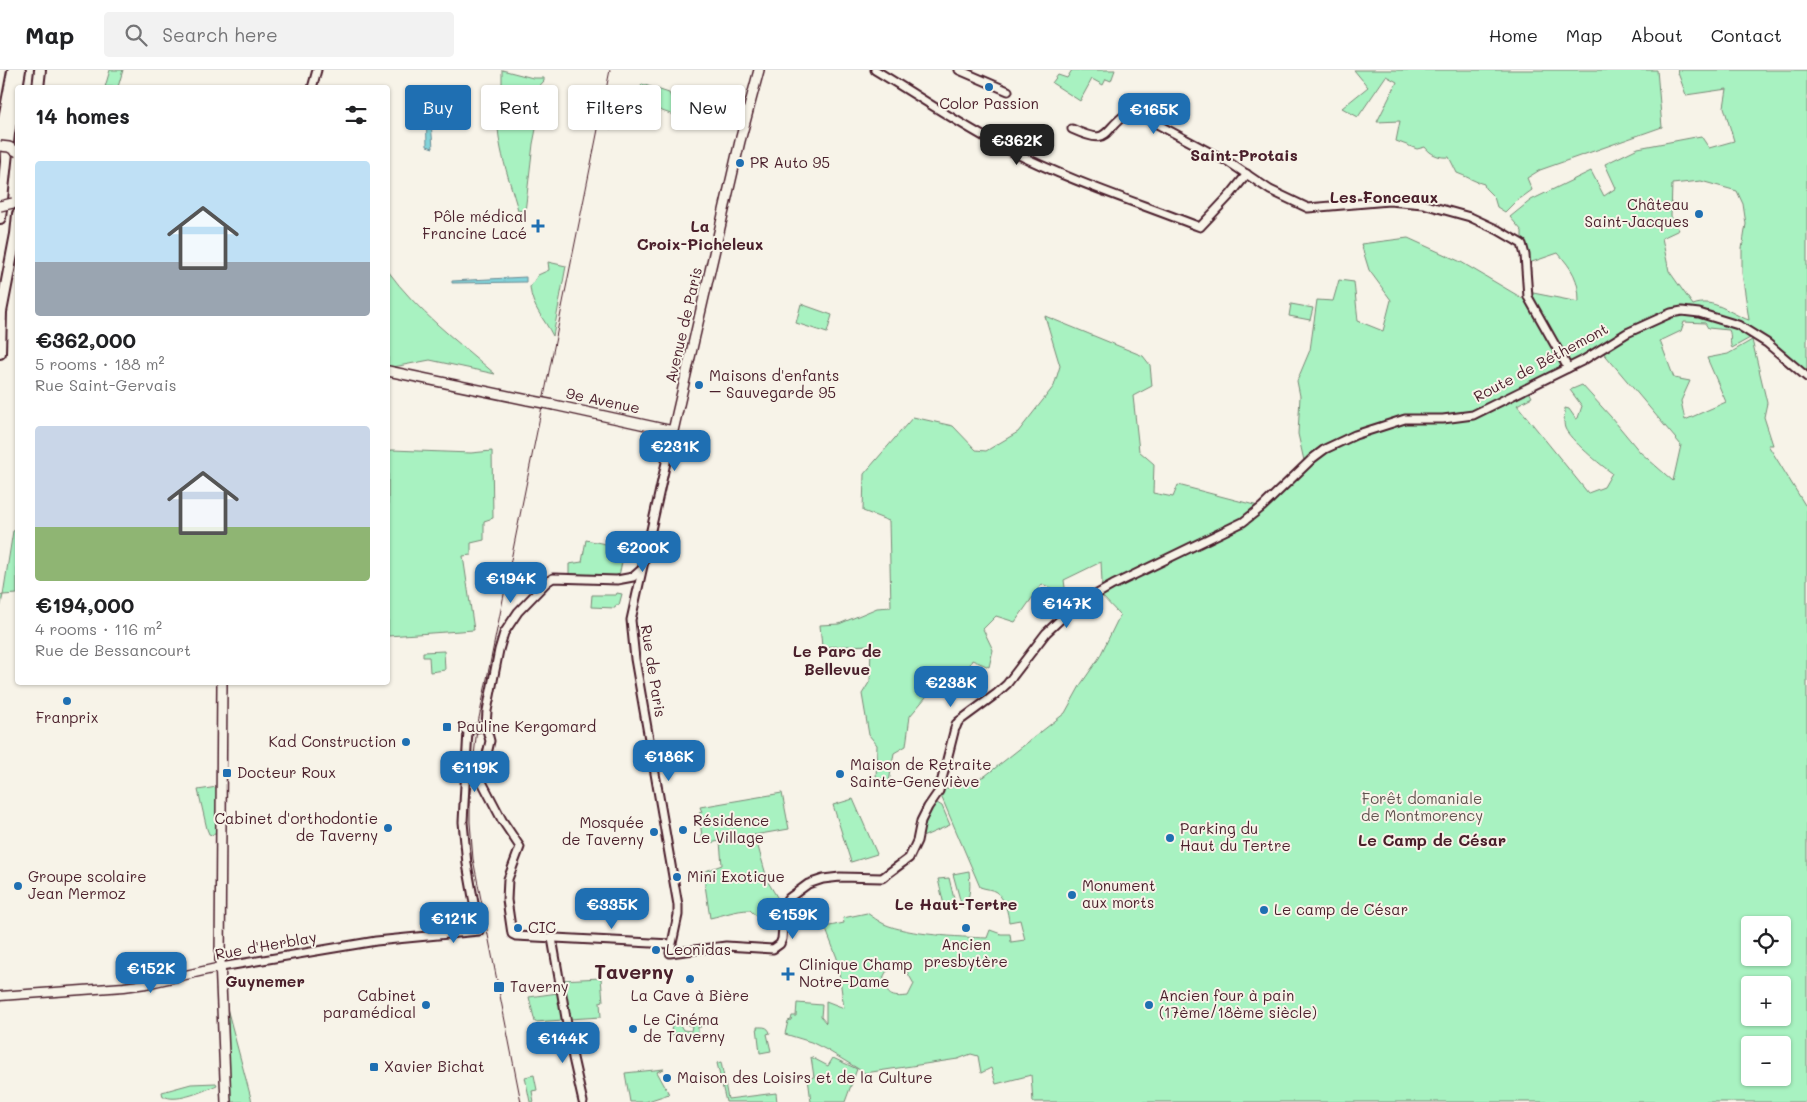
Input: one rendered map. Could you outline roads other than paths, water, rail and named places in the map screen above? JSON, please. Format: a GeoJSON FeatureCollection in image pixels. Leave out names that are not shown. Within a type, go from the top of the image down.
{"type":"FeatureCollection","features":[{"type":"Feature","properties":{"kind":"highway"},"geometry":{"type":"LineString","coordinates":[[0,140],[13,70]]}},
{"type":"Feature","properties":{"kind":"highway"},"geometry":{"type":"LineString","coordinates":[[18,85],[20,70]]}},
{"type":"Feature","properties":{"kind":"highway"},"geometry":{"type":"LineString","coordinates":[[38,85],[40,70]]}},
{"type":"Feature","properties":{"kind":"highway"},"geometry":{"type":"LineString","coordinates":[[0,218],[8,143],[15,100]]}},
{"type":"Feature","properties":{"kind":"highway"},"geometry":{"type":"LineString","coordinates":[[0,353],[2,346],[1,312],[15,239]]}},
{"type":"Feature","properties":{"kind":"main road","name":"Avenue de Paris"},"geometry":{"type":"LineString","coordinates":[[673,431],[740,141],[759,70]]}},
{"type":"Feature","properties":{"kind":"main road"},"geometry":{"type":"LineString","coordinates":[[0,146],[9,147],[15,150]]}},
{"type":"Feature","properties":{"kind":"main road"},"geometry":{"type":"LineString","coordinates":[[0,206],[15,202]]}},
{"type":"Feature","properties":{"kind":"main road","name":"9e Avenue"},"geometry":{"type":"LineString","coordinates":[[390,372],[673,431]]}},
{"type":"Feature","properties":{"kind":"main road"},"geometry":{"type":"LineString","coordinates":[[222,685],[222,830],[220,864],[228,1102]]}},
{"type":"Feature","properties":{"kind":"main road","name":"Rue d'Herblay"},"geometry":{"type":"LineString","coordinates":[[0,996],[139,985],[223,967]]}},
{"type":"Feature","properties":{"kind":"street"},"geometry":{"type":"LineString","coordinates":[[313,85],[317,70]]}},
{"type":"Feature","properties":{"kind":"street"},"geometry":{"type":"LineString","coordinates":[[875,70],[983,136],[1061,174],[1200,227],[1247,174]]}},
{"type":"Feature","properties":{"kind":"street"},"geometry":{"type":"LineString","coordinates":[[959,70],[1008,91]]}},
{"type":"Feature","properties":{"kind":"street"},"geometry":{"type":"LineString","coordinates":[[1072,129],[1088,136],[1099,138],[1104,136],[1120,118],[1129,112],[1138,114],[1202,148],[1247,174],[1270,190],[1308,208],[1389,201],[1423,204],[1470,217],[1522,244],[1525,255],[1528,297],[1568,368]]}},
{"type":"Feature","properties":{"kind":"street","name":"Route de Béthemont"},"geometry":{"type":"LineString","coordinates":[[670,953],[683,953],[726,946],[773,949],[780,944],[782,939],[785,903],[808,884],[823,879],[840,877],[882,878],[886,876],[909,858],[913,852],[921,821],[928,807],[940,791],[958,717],[972,712],[1007,684],[1046,634],[1076,607],[1113,585],[1242,522],[1262,507],[1313,458],[1326,449],[1362,432],[1406,419],[1443,419],[1473,415],[1568,368],[1627,333],[1671,313],[1682,311],[1699,313],[1738,325],[1767,343],[1807,377]]}},
{"type":"Feature","properties":{"kind":"street","name":"Avenue de Paris"},"geometry":{"type":"LineString","coordinates":[[641,570],[673,431]]}},
{"type":"Feature","properties":{"kind":"street"},"geometry":{"type":"LineString","coordinates":[[641,570],[633,577],[627,578],[553,578],[518,612],[504,633],[499,650],[487,711],[486,726],[490,741],[481,780],[502,820],[520,847],[508,879],[507,900],[512,934],[516,936],[671,944]]}},
{"type":"Feature","properties":{"kind":"street","name":"Rue de Paris"},"geometry":{"type":"LineString","coordinates":[[641,570],[631,620],[632,643],[678,905],[678,915],[670,953]]}},
{"type":"Feature","properties":{"kind":"street"},"geometry":{"type":"LineString","coordinates":[[627,578],[636,581],[638,588]]}},
{"type":"Feature","properties":{"kind":"street","name":"Rue d'Herblay"},"geometry":{"type":"LineString","coordinates":[[223,967],[254,960],[376,941],[479,931],[467,864],[463,822],[466,730],[486,726]]}},
{"type":"Feature","properties":{"kind":"street"},"geometry":{"type":"LineString","coordinates":[[552,938],[573,1058],[583,1102]]}},
{"type":"Feature","properties":{"kind":"water"},"geometry":{"type":"Polygon","coordinates":[[[427,130],[432,130],[433,148],[427,146],[427,130]]]}},
{"type":"Feature","properties":{"kind":"water"},"geometry":{"type":"Polygon","coordinates":[[[526,277],[526,282],[452,283],[452,281],[526,277]]]}},
{"type":"Feature","properties":{"kind":"railway"},"geometry":{"type":"LineString","coordinates":[[521,1102],[473,859],[470,793],[477,728],[610,70]]}},
{"type":"Feature","properties":{"kind":"place","name":"Color Passion"},"geometry":{"type":"Point","coordinates":[989,87]}},
{"type":"Feature","properties":{"kind":"place","name":"PR Auto 95"},"geometry":{"type":"Point","coordinates":[740,163]}},
{"type":"Feature","properties":{"kind":"place","name":"Château Saint-Jacques"},"geometry":{"type":"Point","coordinates":[1699,214]}},
{"type":"Feature","properties":{"kind":"place","name":"Pôle médical Francine Lacé"},"geometry":{"type":"Point","coordinates":[538,226]}},
{"type":"Feature","properties":{"kind":"place","name":"Maisons d'enfants – Sauvegarde 95"},"geometry":{"type":"Point","coordinates":[699,385]}},
{"type":"Feature","properties":{"kind":"place","name":"Franprix"},"geometry":{"type":"Point","coordinates":[67,701]}},
{"type":"Feature","properties":{"kind":"place","name":"Pauline Kergomard"},"geometry":{"type":"Point","coordinates":[447,727]}},
{"type":"Feature","properties":{"kind":"place","name":"Kad Construction"},"geometry":{"type":"Point","coordinates":[406,742]}},
{"type":"Feature","properties":{"kind":"place","name":"Docteur Roux"},"geometry":{"type":"Point","coordinates":[227,773]}},
{"type":"Feature","properties":{"kind":"place","name":"Maison de Retraite Sainte-Geneviève"},"geometry":{"type":"Point","coordinates":[840,774]}},
{"type":"Feature","properties":{"kind":"place","name":"Cabinet d'orthodontie de Taverny"},"geometry":{"type":"Point","coordinates":[388,828]}},
{"type":"Feature","properties":{"kind":"place","name":"Résidence Le Village"},"geometry":{"type":"Point","coordinates":[683,830]}},
{"type":"Feature","properties":{"kind":"place","name":"Mosquée de Taverny"},"geometry":{"type":"Point","coordinates":[654,832]}},
{"type":"Feature","properties":{"kind":"place","name":"Parking du Haut du Tertre"},"geometry":{"type":"Point","coordinates":[1170,838]}},
{"type":"Feature","properties":{"kind":"place","name":"Mini Exotique"},"geometry":{"type":"Point","coordinates":[677,877]}},
{"type":"Feature","properties":{"kind":"place","name":"Groupe scolaire Jean Mermoz"},"geometry":{"type":"Point","coordinates":[18,886]}},
{"type":"Feature","properties":{"kind":"place","name":"Monument aux morts"},"geometry":{"type":"Point","coordinates":[1072,895]}},
{"type":"Feature","properties":{"kind":"place","name":"Le camp de César"},"geometry":{"type":"Point","coordinates":[1264,910]}},
{"type":"Feature","properties":{"kind":"place","name":"CIC"},"geometry":{"type":"Point","coordinates":[518,928]}},
{"type":"Feature","properties":{"kind":"place","name":"Ancien presbytère"},"geometry":{"type":"Point","coordinates":[966,928]}},
{"type":"Feature","properties":{"kind":"place","name":"Leonidas"},"geometry":{"type":"Point","coordinates":[656,950]}},
{"type":"Feature","properties":{"kind":"place","name":"Clinique Champ Notre-Dame"},"geometry":{"type":"Point","coordinates":[788,974]}},
{"type":"Feature","properties":{"kind":"place","name":"La Cave à Bière"},"geometry":{"type":"Point","coordinates":[690,979]}},
{"type":"Feature","properties":{"kind":"place","name":"Taverny"},"geometry":{"type":"Point","coordinates":[499,987]}},
{"type":"Feature","properties":{"kind":"place","name":"Cabinet paramédical"},"geometry":{"type":"Point","coordinates":[426,1005]}},
{"type":"Feature","properties":{"kind":"place","name":"Ancien four à pain (17ème/18ème siècle)"},"geometry":{"type":"Point","coordinates":[1149,1005]}},
{"type":"Feature","properties":{"kind":"place","name":"Le Cinéma de Taverny"},"geometry":{"type":"Point","coordinates":[633,1029]}},
{"type":"Feature","properties":{"kind":"place","name":"Xavier Bichat"},"geometry":{"type":"Point","coordinates":[374,1067]}},
{"type":"Feature","properties":{"kind":"place","name":"Maison des Loisirs et de la Culture"},"geometry":{"type":"Point","coordinates":[667,1078]}},
{"type":"Feature","properties":{"kind":"district","name":"Saint-Protais"},"geometry":{"type":"Point","coordinates":[1244,155]}},
{"type":"Feature","properties":{"kind":"district","name":"Les Fonceaux"},"geometry":{"type":"Point","coordinates":[1384,197]}},
{"type":"Feature","properties":{"kind":"district","name":"La Croix-Picheleux"},"geometry":{"type":"Point","coordinates":[700,235]}},
{"type":"Feature","properties":{"kind":"district","name":"Le Parc de Bellevue"},"geometry":{"type":"Point","coordinates":[837,660]}},
{"type":"Feature","properties":{"kind":"district","name":"Le Camp de César"},"geometry":{"type":"Point","coordinates":[1432,840]}},
{"type":"Feature","properties":{"kind":"district","name":"Le Haut-Tertre"},"geometry":{"type":"Point","coordinates":[956,904]}},
{"type":"Feature","properties":{"kind":"district","name":"Taverny"},"geometry":{"type":"Point","coordinates":[634,972]}},
{"type":"Feature","properties":{"kind":"district","name":"Guynemer"},"geometry":{"type":"Point","coordinates":[265,981]}},
{"type":"Feature","properties":{"kind":"park label","name":"Forêt domaniale de Montmorency"},"geometry":{"type":"Point","coordinates":[1422,808]}}]}
